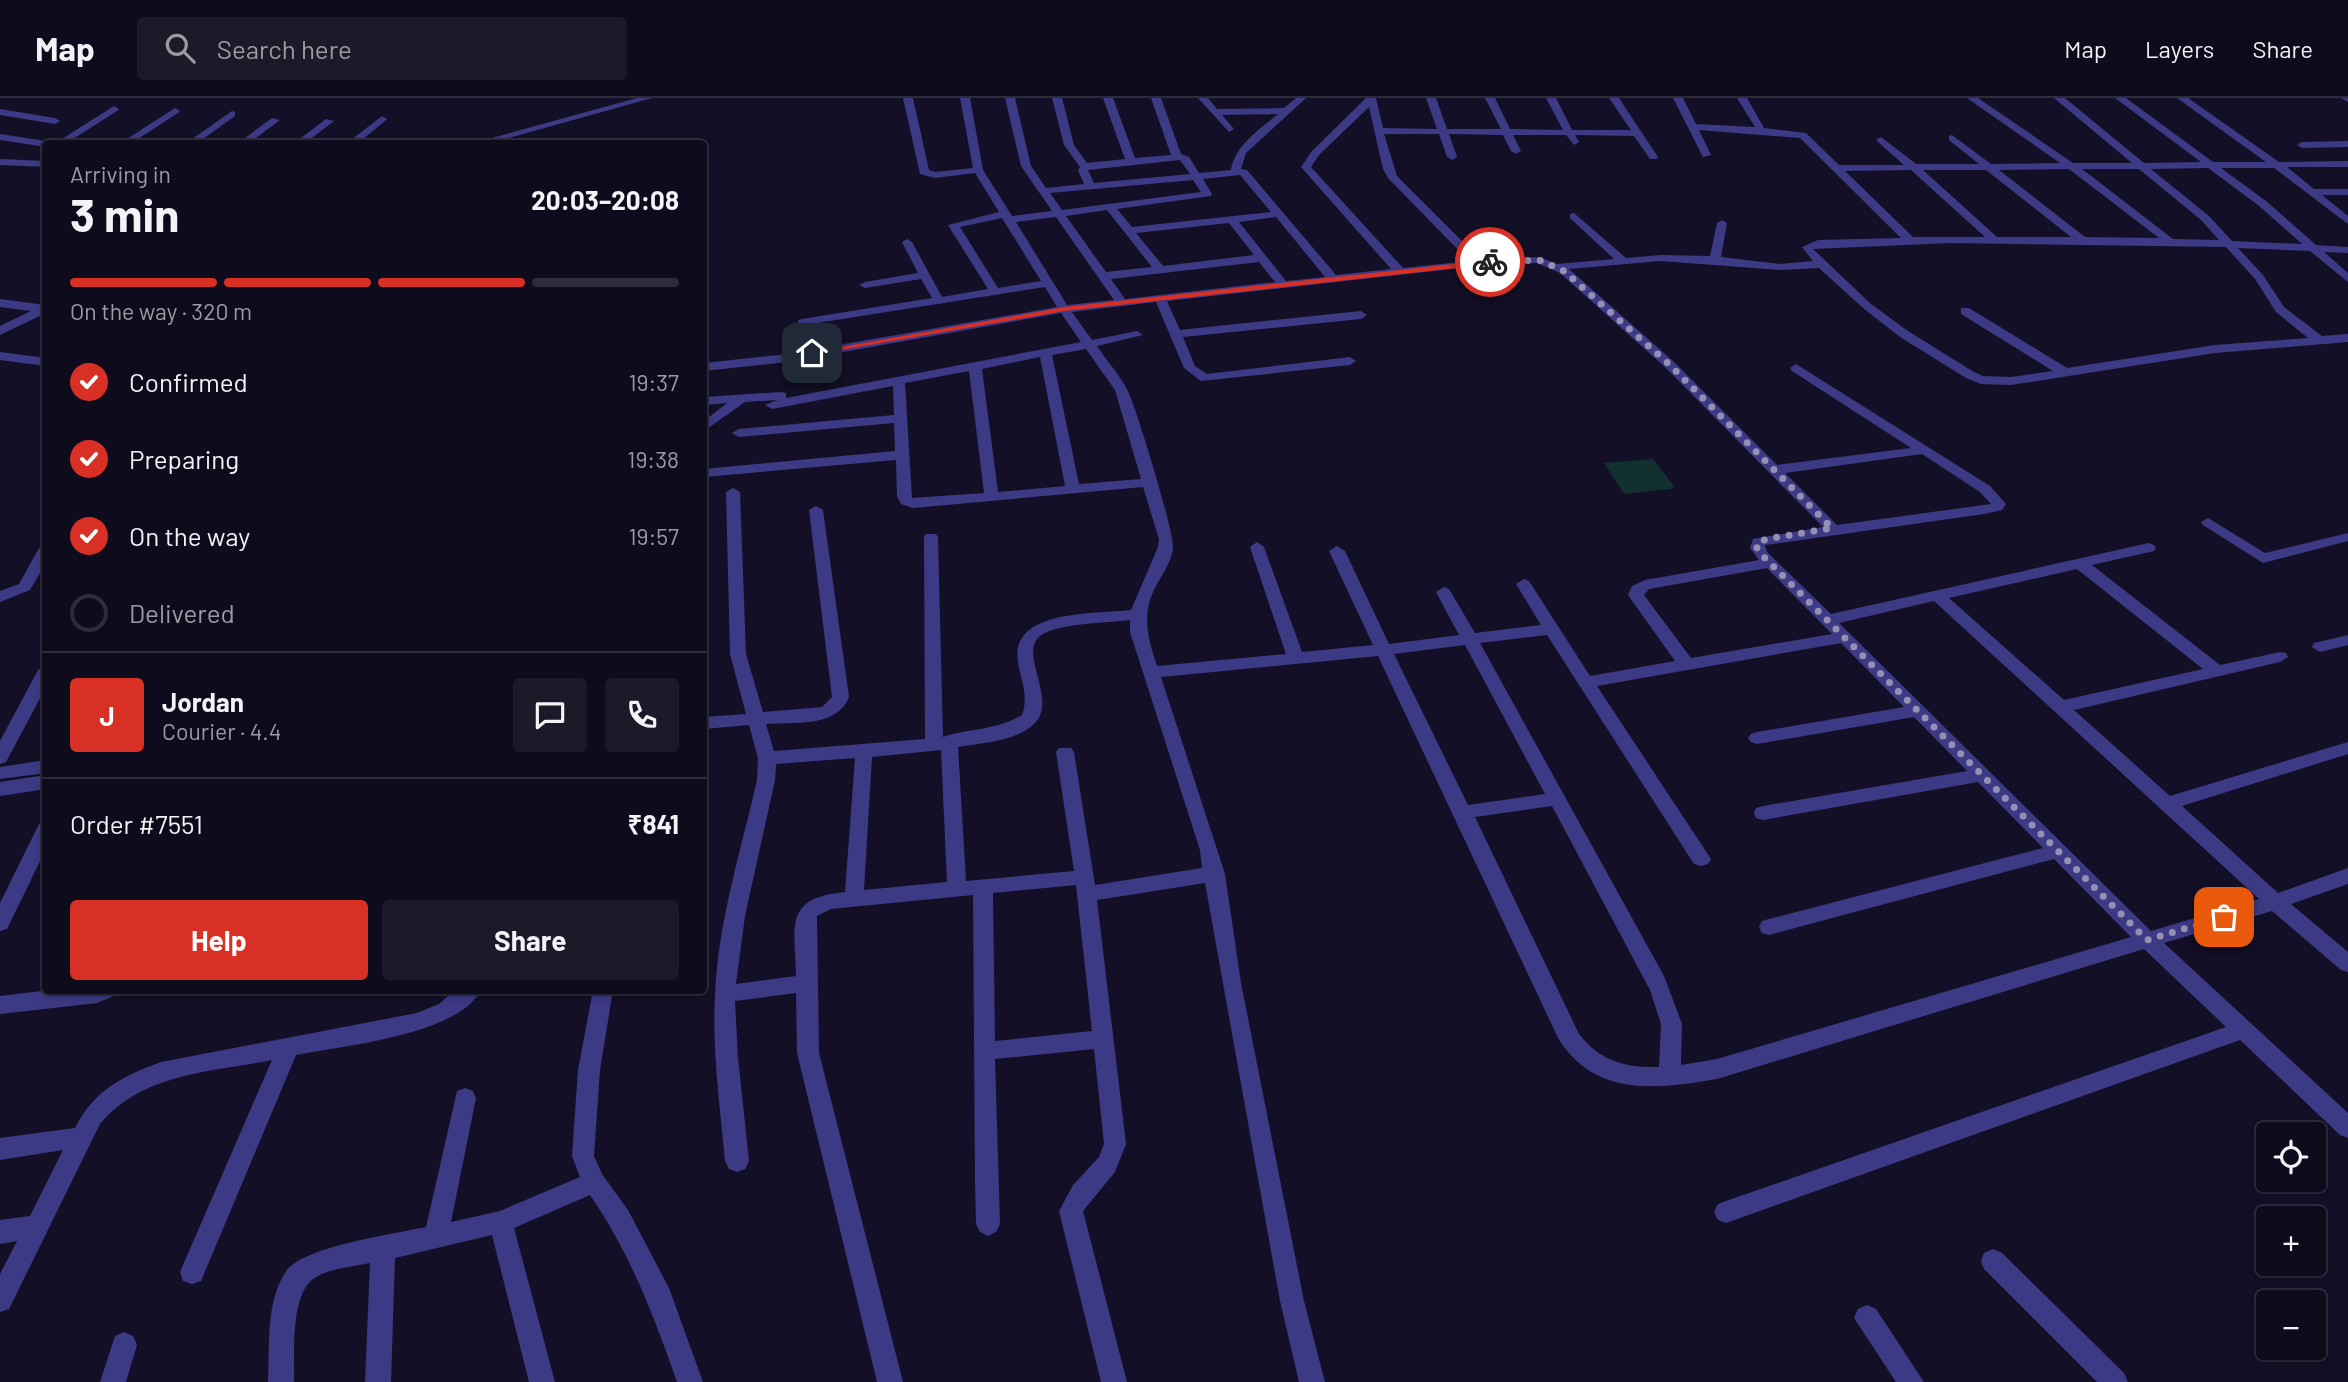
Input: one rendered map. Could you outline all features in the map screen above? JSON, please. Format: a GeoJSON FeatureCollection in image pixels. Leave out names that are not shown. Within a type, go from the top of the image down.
{"type":"FeatureCollection","features":[{"type":"Feature","properties":{"kind":"street"},"geometry":{"type":"LineString","coordinates":[[489,140],[647,98]]}},
{"type":"Feature","properties":{"kind":"street"},"geometry":{"type":"LineString","coordinates":[[908,98],[924,172],[935,176],[978,170]]}},
{"type":"Feature","properties":{"kind":"street"},"geometry":{"type":"LineString","coordinates":[[965,98],[978,170],[1064,309],[1121,390],[1151,482],[1166,550],[1143,596],[1138,614],[1138,632],[1209,850],[1231,984],[1292,1301],[1312,1382]]}},
{"type":"Feature","properties":{"kind":"street"},"geometry":{"type":"LineString","coordinates":[[1010,98],[1022,142],[1024,162],[1121,302]]}},
{"type":"Feature","properties":{"kind":"street"},"geometry":{"type":"LineString","coordinates":[[995,292],[953,225],[1205,195],[1207,191],[1186,159],[1177,157],[1084,166],[1077,161],[1067,138],[1056,98]]}},
{"type":"Feature","properties":{"kind":"street"},"geometry":{"type":"LineString","coordinates":[[1108,98],[1131,161]]}},
{"type":"Feature","properties":{"kind":"street"},"geometry":{"type":"LineString","coordinates":[[1156,98],[1177,157]]}},
{"type":"Feature","properties":{"kind":"street"},"geometry":{"type":"LineString","coordinates":[[1203,98],[1229,129]]}},
{"type":"Feature","properties":{"kind":"street"},"geometry":{"type":"LineString","coordinates":[[1236,171],[1238,157],[1242,151],[1301,98]]}},
{"type":"Feature","properties":{"kind":"street"},"geometry":{"type":"LineString","coordinates":[[1431,98],[1452,157]]}},
{"type":"Feature","properties":{"kind":"street"},"geometry":{"type":"LineString","coordinates":[[1490,98],[1516,151]]}},
{"type":"Feature","properties":{"kind":"street"},"geometry":{"type":"LineString","coordinates":[[1551,98],[1575,145]]}},
{"type":"Feature","properties":{"kind":"street"},"geometry":{"type":"LineString","coordinates":[[1614,98],[1653,158]]}},
{"type":"Feature","properties":{"kind":"street"},"geometry":{"type":"LineString","coordinates":[[1678,98],[1706,155]]}},
{"type":"Feature","properties":{"kind":"street"},"geometry":{"type":"LineString","coordinates":[[1742,98],[1765,130]]}},
{"type":"Feature","properties":{"kind":"street"},"geometry":{"type":"LineString","coordinates":[[1972,98],[2073,167],[2168,240]]}},
{"type":"Feature","properties":{"kind":"street"},"geometry":{"type":"LineString","coordinates":[[2059,98],[2144,166],[2230,242],[2266,286],[2280,309],[2319,340]]}},
{"type":"Feature","properties":{"kind":"street"},"geometry":{"type":"LineString","coordinates":[[2120,98],[2262,203],[2348,279]]}},
{"type":"Feature","properties":{"kind":"street"},"geometry":{"type":"LineString","coordinates":[[2182,98],[2276,164],[2348,221]]}},
{"type":"Feature","properties":{"kind":"street"},"geometry":{"type":"LineString","coordinates":[[1400,272],[1306,167],[1315,153],[1371,99],[1388,169],[1393,178],[1478,264]]}},
{"type":"Feature","properties":{"kind":"street"},"geometry":{"type":"LineString","coordinates":[[64,140],[114,109]]}},
{"type":"Feature","properties":{"kind":"street"},"geometry":{"type":"LineString","coordinates":[[129,140],[175,111]]}},
{"type":"Feature","properties":{"kind":"street"},"geometry":{"type":"LineString","coordinates":[[1217,112],[1286,111]]}},
{"type":"Feature","properties":{"kind":"street"},"geometry":{"type":"LineString","coordinates":[[0,112],[55,121]]}},
{"type":"Feature","properties":{"kind":"street"},"geometry":{"type":"LineString","coordinates":[[195,140],[232,114]]}},
{"type":"Feature","properties":{"kind":"street"},"geometry":{"type":"LineString","coordinates":[[355,140],[382,119]]}},
{"type":"Feature","properties":{"kind":"street"},"geometry":{"type":"LineString","coordinates":[[247,140],[275,120]]}},
{"type":"Feature","properties":{"kind":"street"},"geometry":{"type":"LineString","coordinates":[[303,140],[329,121]]}},
{"type":"Feature","properties":{"kind":"street"},"geometry":{"type":"LineString","coordinates":[[1692,127],[1765,130],[1810,139],[1909,239]]}},
{"type":"Feature","properties":{"kind":"street"},"geometry":{"type":"LineString","coordinates":[[1379,131],[1636,133]]}},
{"type":"Feature","properties":{"kind":"street"},"geometry":{"type":"LineString","coordinates":[[0,137],[42,143]]}},
{"type":"Feature","properties":{"kind":"street"},"geometry":{"type":"LineString","coordinates":[[1952,138],[2082,240]]}},
{"type":"Feature","properties":{"kind":"street"},"geometry":{"type":"LineString","coordinates":[[1881,140],[1976,221],[1993,239]]}},
{"type":"Feature","properties":{"kind":"street"},"geometry":{"type":"LineString","coordinates":[[2302,145],[2348,144]]}},
{"type":"Feature","properties":{"kind":"street"},"geometry":{"type":"LineString","coordinates":[[25,163],[42,153]]}},
{"type":"Feature","properties":{"kind":"street"},"geometry":{"type":"LineString","coordinates":[[0,162],[42,164]]}},
{"type":"Feature","properties":{"kind":"street"},"geometry":{"type":"LineString","coordinates":[[1838,168],[2348,164]]}},
{"type":"Feature","properties":{"kind":"street"},"geometry":{"type":"LineString","coordinates":[[1084,166],[1083,170],[1090,186]]}},
{"type":"Feature","properties":{"kind":"street"},"geometry":{"type":"LineString","coordinates":[[1044,191],[1236,171],[1246,174],[1333,279]]}},
{"type":"Feature","properties":{"kind":"street"},"geometry":{"type":"LineString","coordinates":[[2313,192],[2348,192]]}},
{"type":"Feature","properties":{"kind":"street"},"geometry":{"type":"LineString","coordinates":[[1109,206],[1160,270]]}},
{"type":"Feature","properties":{"kind":"street"},"geometry":{"type":"LineString","coordinates":[[2333,208],[2348,210]]}},
{"type":"Feature","properties":{"kind":"street"},"geometry":{"type":"LineString","coordinates":[[1129,231],[1277,214]]}},
{"type":"Feature","properties":{"kind":"street"},"geometry":{"type":"LineString","coordinates":[[1574,216],[1623,261]]}},
{"type":"Feature","properties":{"kind":"street"},"geometry":{"type":"LineString","coordinates":[[1231,220],[1283,285]]}},
{"type":"Feature","properties":{"kind":"street"},"geometry":{"type":"LineString","coordinates":[[1715,260],[1722,223]]}},
{"type":"Feature","properties":{"kind":"street"},"geometry":{"type":"LineString","coordinates":[[2348,250],[2168,240],[1993,239],[1909,239],[1818,243],[1807,247],[1822,264],[1885,320],[1970,375],[1996,382],[2215,349],[2348,338]]}},
{"type":"Feature","properties":{"kind":"street"},"geometry":{"type":"LineString","coordinates":[[907,242],[939,301]]}},
{"type":"Feature","properties":{"kind":"street"},"geometry":{"type":"LineString","coordinates":[[1105,276],[1261,258]]}},
{"type":"Feature","properties":{"kind":"street"},"geometry":{"type":"LineString","coordinates":[[707,367],[787,358],[1064,309],[1521,259],[1539,260],[1557,267],[1670,365],[1832,528]]}},
{"type":"Feature","properties":{"kind":"street"},"geometry":{"type":"LineString","coordinates":[[1557,267],[1623,261],[1715,260],[1763,266],[1822,264]]}},
{"type":"Feature","properties":{"kind":"street"},"geometry":{"type":"LineString","coordinates":[[865,285],[925,275]]}},
{"type":"Feature","properties":{"kind":"street"},"geometry":{"type":"LineString","coordinates":[[802,323],[1048,283]]}},
{"type":"Feature","properties":{"kind":"street"},"geometry":{"type":"LineString","coordinates":[[1160,298],[1190,368],[1205,378],[1350,361]]}},
{"type":"Feature","properties":{"kind":"street"},"geometry":{"type":"LineString","coordinates":[[0,303],[42,309]]}},
{"type":"Feature","properties":{"kind":"street"},"geometry":{"type":"LineString","coordinates":[[0,331],[42,310]]}},
{"type":"Feature","properties":{"kind":"street"},"geometry":{"type":"LineString","coordinates":[[1965,311],[2064,372]]}},
{"type":"Feature","properties":{"kind":"street"},"geometry":{"type":"LineString","coordinates":[[1175,334],[1361,315]]}},
{"type":"Feature","properties":{"kind":"street"},"geometry":{"type":"LineString","coordinates":[[707,401],[741,398],[777,400],[899,381],[1137,335]]}},
{"type":"Feature","properties":{"kind":"street"},"geometry":{"type":"LineString","coordinates":[[1045,353],[1073,489]]}},
{"type":"Feature","properties":{"kind":"street"},"geometry":{"type":"LineString","coordinates":[[0,356],[42,361]]}},
{"type":"Feature","properties":{"kind":"street"},"geometry":{"type":"LineString","coordinates":[[975,366],[992,497]]}},
{"type":"Feature","properties":{"kind":"street"},"geometry":{"type":"LineString","coordinates":[[1796,368],[1996,497],[1999,503],[1997,508],[1832,528],[1758,542],[1757,548],[2147,940],[2348,1128]]}},
{"type":"Feature","properties":{"kind":"street"},"geometry":{"type":"LineString","coordinates":[[899,381],[906,501],[923,504],[1151,482]]}},
{"type":"Feature","properties":{"kind":"street"},"geometry":{"type":"LineString","coordinates":[[707,425],[741,398]]}},
{"type":"Feature","properties":{"kind":"street"},"geometry":{"type":"LineString","coordinates":[[739,433],[900,418]]}},
{"type":"Feature","properties":{"kind":"street"},"geometry":{"type":"LineString","coordinates":[[1773,470],[1924,450]]}},
{"type":"Feature","properties":{"kind":"street"},"geometry":{"type":"LineString","coordinates":[[707,473],[902,455]]}},
{"type":"Feature","properties":{"kind":"street"},"geometry":{"type":"LineString","coordinates":[[733,492],[738,654],[767,758],[766,780],[730,952],[725,994],[729,1094],[737,1161]]}},
{"type":"Feature","properties":{"kind":"street"},"geometry":{"type":"LineString","coordinates":[[707,723],[824,713],[839,704],[841,693],[816,510]]}},
{"type":"Feature","properties":{"kind":"street"},"geometry":{"type":"LineString","coordinates":[[2208,522],[2263,558],[2348,537]]}},
{"type":"Feature","properties":{"kind":"street"},"geometry":{"type":"LineString","coordinates":[[931,537],[941,743],[957,889]]}},
{"type":"Feature","properties":{"kind":"street"},"geometry":{"type":"LineString","coordinates":[[1257,547],[1296,658]]}},
{"type":"Feature","properties":{"kind":"street"},"geometry":{"type":"LineString","coordinates":[[1828,620],[2149,548]]}},
{"type":"Feature","properties":{"kind":"street"},"geometry":{"type":"LineString","coordinates":[[1337,551],[1382,650],[1464,812],[1560,1019],[1584,1055],[1598,1065],[1623,1076],[1675,1075],[1717,1069],[2275,902],[2348,876]]}},
{"type":"Feature","properties":{"kind":"street"},"geometry":{"type":"LineString","coordinates":[[0,597],[25,587],[42,555]]}},
{"type":"Feature","properties":{"kind":"street"},"geometry":{"type":"LineString","coordinates":[[1687,665],[1642,605],[1636,595],[1637,589],[1645,585],[1770,563]]}},
{"type":"Feature","properties":{"kind":"street"},"geometry":{"type":"LineString","coordinates":[[2079,563],[2218,672]]}},
{"type":"Feature","properties":{"kind":"street"},"geometry":{"type":"LineString","coordinates":[[1524,584],[1701,859]]}},
{"type":"Feature","properties":{"kind":"street"},"geometry":{"type":"LineString","coordinates":[[1444,592],[1467,639],[1666,1002],[1674,1029],[1675,1075]]}},
{"type":"Feature","properties":{"kind":"street"},"geometry":{"type":"LineString","coordinates":[[1937,595],[2275,902],[2348,964]]}},
{"type":"Feature","properties":{"kind":"street"},"geometry":{"type":"LineString","coordinates":[[767,758],[941,743],[1016,729],[1028,720],[1034,709],[1025,648],[1033,630],[1046,625],[1138,614]]}},
{"type":"Feature","properties":{"kind":"street"},"geometry":{"type":"LineString","coordinates":[[1152,672],[1382,650],[1551,629]]}},
{"type":"Feature","properties":{"kind":"street"},"geometry":{"type":"LineString","coordinates":[[1585,682],[1846,637]]}},
{"type":"Feature","properties":{"kind":"street"},"geometry":{"type":"LineString","coordinates":[[2320,647],[2348,640]]}},
{"type":"Feature","properties":{"kind":"street"},"geometry":{"type":"LineString","coordinates":[[2060,707],[2280,657]]}},
{"type":"Feature","properties":{"kind":"street"},"geometry":{"type":"LineString","coordinates":[[0,758],[42,678]]}},
{"type":"Feature","properties":{"kind":"street"},"geometry":{"type":"LineString","coordinates":[[1757,738],[1919,710]]}},
{"type":"Feature","properties":{"kind":"street"},"geometry":{"type":"LineString","coordinates":[[2167,804],[2348,748]]}},
{"type":"Feature","properties":{"kind":"street"},"geometry":{"type":"LineString","coordinates":[[854,899],[864,750]]}},
{"type":"Feature","properties":{"kind":"street"},"geometry":{"type":"LineString","coordinates":[[1065,752],[1086,886],[1115,1144],[1112,1160],[1076,1198],[1071,1211],[1114,1382]]}},
{"type":"Feature","properties":{"kind":"street"},"geometry":{"type":"LineString","coordinates":[[0,773],[42,767]]}},
{"type":"Feature","properties":{"kind":"street"},"geometry":{"type":"LineString","coordinates":[[1763,813],[1983,775]]}},
{"type":"Feature","properties":{"kind":"street"},"geometry":{"type":"LineString","coordinates":[[0,789],[42,783]]}},
{"type":"Feature","properties":{"kind":"street"},"geometry":{"type":"LineString","coordinates":[[1464,812],[1556,799]]}},
{"type":"Feature","properties":{"kind":"street"},"geometry":{"type":"LineString","coordinates":[[0,923],[42,837]]}},
{"type":"Feature","properties":{"kind":"street"},"geometry":{"type":"LineString","coordinates":[[1769,928],[2058,851]]}},
{"type":"Feature","properties":{"kind":"street"},"geometry":{"type":"LineString","coordinates":[[890,1382],[808,1053],[805,983],[806,920],[809,911],[816,905],[854,899],[957,889],[1086,886],[1214,874]]}},
{"type":"Feature","properties":{"kind":"street"},"geometry":{"type":"LineString","coordinates":[[983,887],[986,1051],[983,1103],[988,1223]]}},
{"type":"Feature","properties":{"kind":"street"},"geometry":{"type":"LineString","coordinates":[[725,994],[805,983]]}},
{"type":"Feature","properties":{"kind":"street"},"geometry":{"type":"LineString","coordinates":[[0,1005],[97,994]]}},
{"type":"Feature","properties":{"kind":"street"},"geometry":{"type":"LineString","coordinates":[[0,1300],[92,1117],[106,1098],[128,1084],[162,1072],[419,1022],[446,1010],[466,994]]}},
{"type":"Feature","properties":{"kind":"street"},"geometry":{"type":"LineString","coordinates":[[602,994],[589,1070],[583,1156],[594,1182],[620,1218],[660,1297],[690,1382]]}},
{"type":"Feature","properties":{"kind":"street"},"geometry":{"type":"LineString","coordinates":[[1726,1212],[2243,1030]]}},
{"type":"Feature","properties":{"kind":"street"},"geometry":{"type":"LineString","coordinates":[[986,1051],[1105,1039]]}},
{"type":"Feature","properties":{"kind":"street"},"geometry":{"type":"LineString","coordinates":[[192,1272],[289,1046]]}},
{"type":"Feature","properties":{"kind":"street"},"geometry":{"type":"LineString","coordinates":[[436,1236],[465,1098]]}},
{"type":"Feature","properties":{"kind":"street"},"geometry":{"type":"LineString","coordinates":[[0,1149],[82,1137]]}},
{"type":"Feature","properties":{"kind":"street"},"geometry":{"type":"LineString","coordinates":[[281,1382],[285,1308],[292,1284],[303,1271],[322,1262],[501,1222],[594,1182]]}},
{"type":"Feature","properties":{"kind":"street"},"geometry":{"type":"LineString","coordinates":[[501,1222],[542,1382]]}},
{"type":"Feature","properties":{"kind":"street"},"geometry":{"type":"LineString","coordinates":[[0,1232],[37,1226]]}},
{"type":"Feature","properties":{"kind":"street"},"geometry":{"type":"LineString","coordinates":[[378,1382],[383,1248]]}},
{"type":"Feature","properties":{"kind":"street"},"geometry":{"type":"LineString","coordinates":[[1993,1261],[2115,1382]]}},
{"type":"Feature","properties":{"kind":"street"},"geometry":{"type":"LineString","coordinates":[[1867,1318],[1911,1382]]}},
{"type":"Feature","properties":{"kind":"street"},"geometry":{"type":"LineString","coordinates":[[113,1382],[124,1345]]}},
{"type":"Feature","properties":{"kind":"green space"},"geometry":{"type":"Polygon","coordinates":[[[1653,459],[1674,486],[1671,489],[1624,494],[1604,463],[1653,459]]]}},
{"type":"Feature","properties":{"kind":"way so far"},"geometry":{"type":"LineString","coordinates":[[1490,262],[1539,260],[1564,271],[1670,365],[1832,528],[1767,539],[1758,542],[1757,548],[2147,940],[2224,917]]}},
{"type":"Feature","properties":{"kind":"route"},"geometry":{"type":"LineString","coordinates":[[812,353],[1064,309],[1490,262]]}}]}
